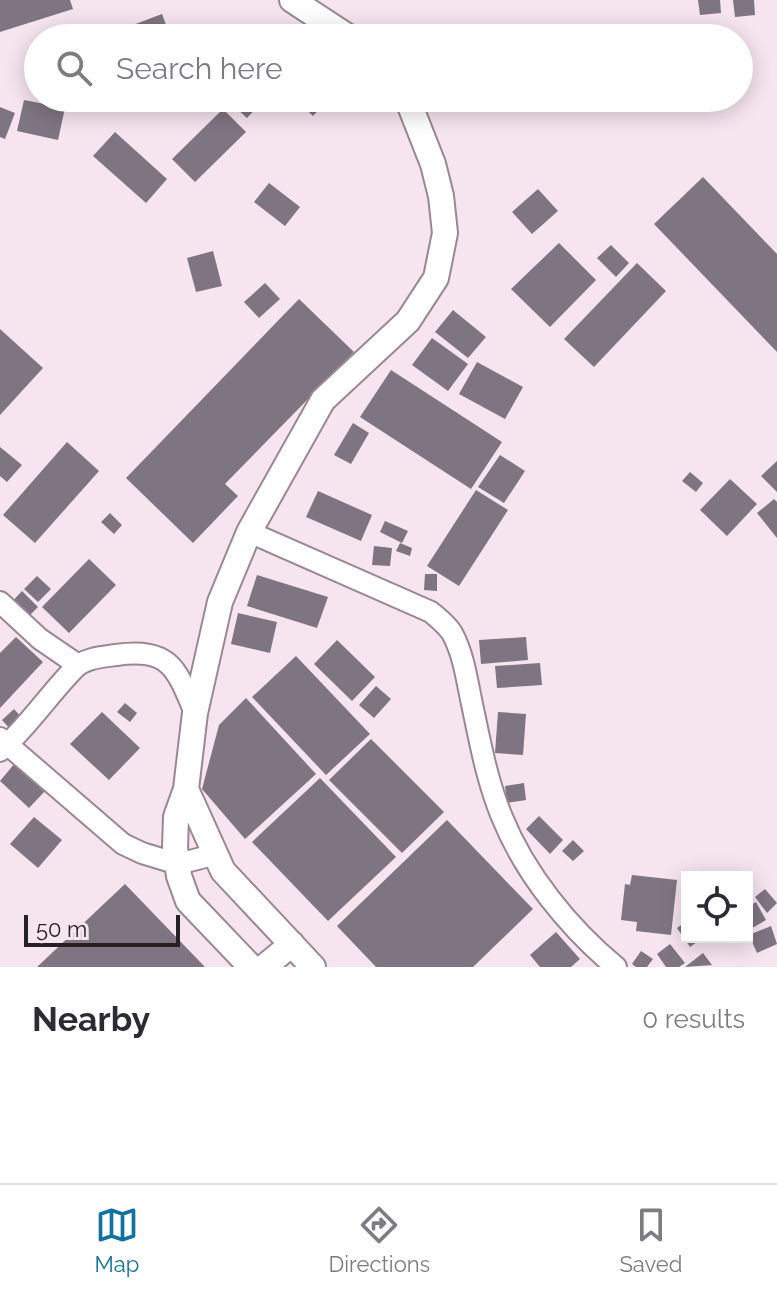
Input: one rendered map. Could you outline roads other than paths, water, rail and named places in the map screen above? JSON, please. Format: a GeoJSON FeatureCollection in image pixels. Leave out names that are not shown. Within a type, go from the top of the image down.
{"type":"FeatureCollection","features":[{"type":"Feature","properties":{"kind":"street"},"geometry":{"type":"LineString","coordinates":[[292,0],[329,24]]}},
{"type":"Feature","properties":{"kind":"street"},"geometry":{"type":"LineString","coordinates":[[251,967],[188,901],[178,864],[176,817],[186,789],[195,713],[220,602],[249,532],[323,400],[408,321],[436,278],[445,233],[441,196],[433,164],[413,112]]}},
{"type":"Feature","properties":{"kind":"street"},"geometry":{"type":"LineString","coordinates":[[249,532],[431,612],[450,630],[459,647],[481,746],[501,815],[520,856],[595,950],[616,967]]}},
{"type":"Feature","properties":{"kind":"street"},"geometry":{"type":"LineString","coordinates":[[0,602],[40,639],[78,665]]}},
{"type":"Feature","properties":{"kind":"street"},"geometry":{"type":"LineString","coordinates":[[195,713],[178,675],[161,658],[146,653],[96,658],[78,665],[2,744],[123,844],[178,864],[213,855]]}},
{"type":"Feature","properties":{"kind":"street"},"geometry":{"type":"LineString","coordinates":[[186,789],[213,855],[223,871],[313,967]]}},
{"type":"Feature","properties":{"kind":"street"},"geometry":{"type":"LineString","coordinates":[[264,967],[292,944]]}}]}
